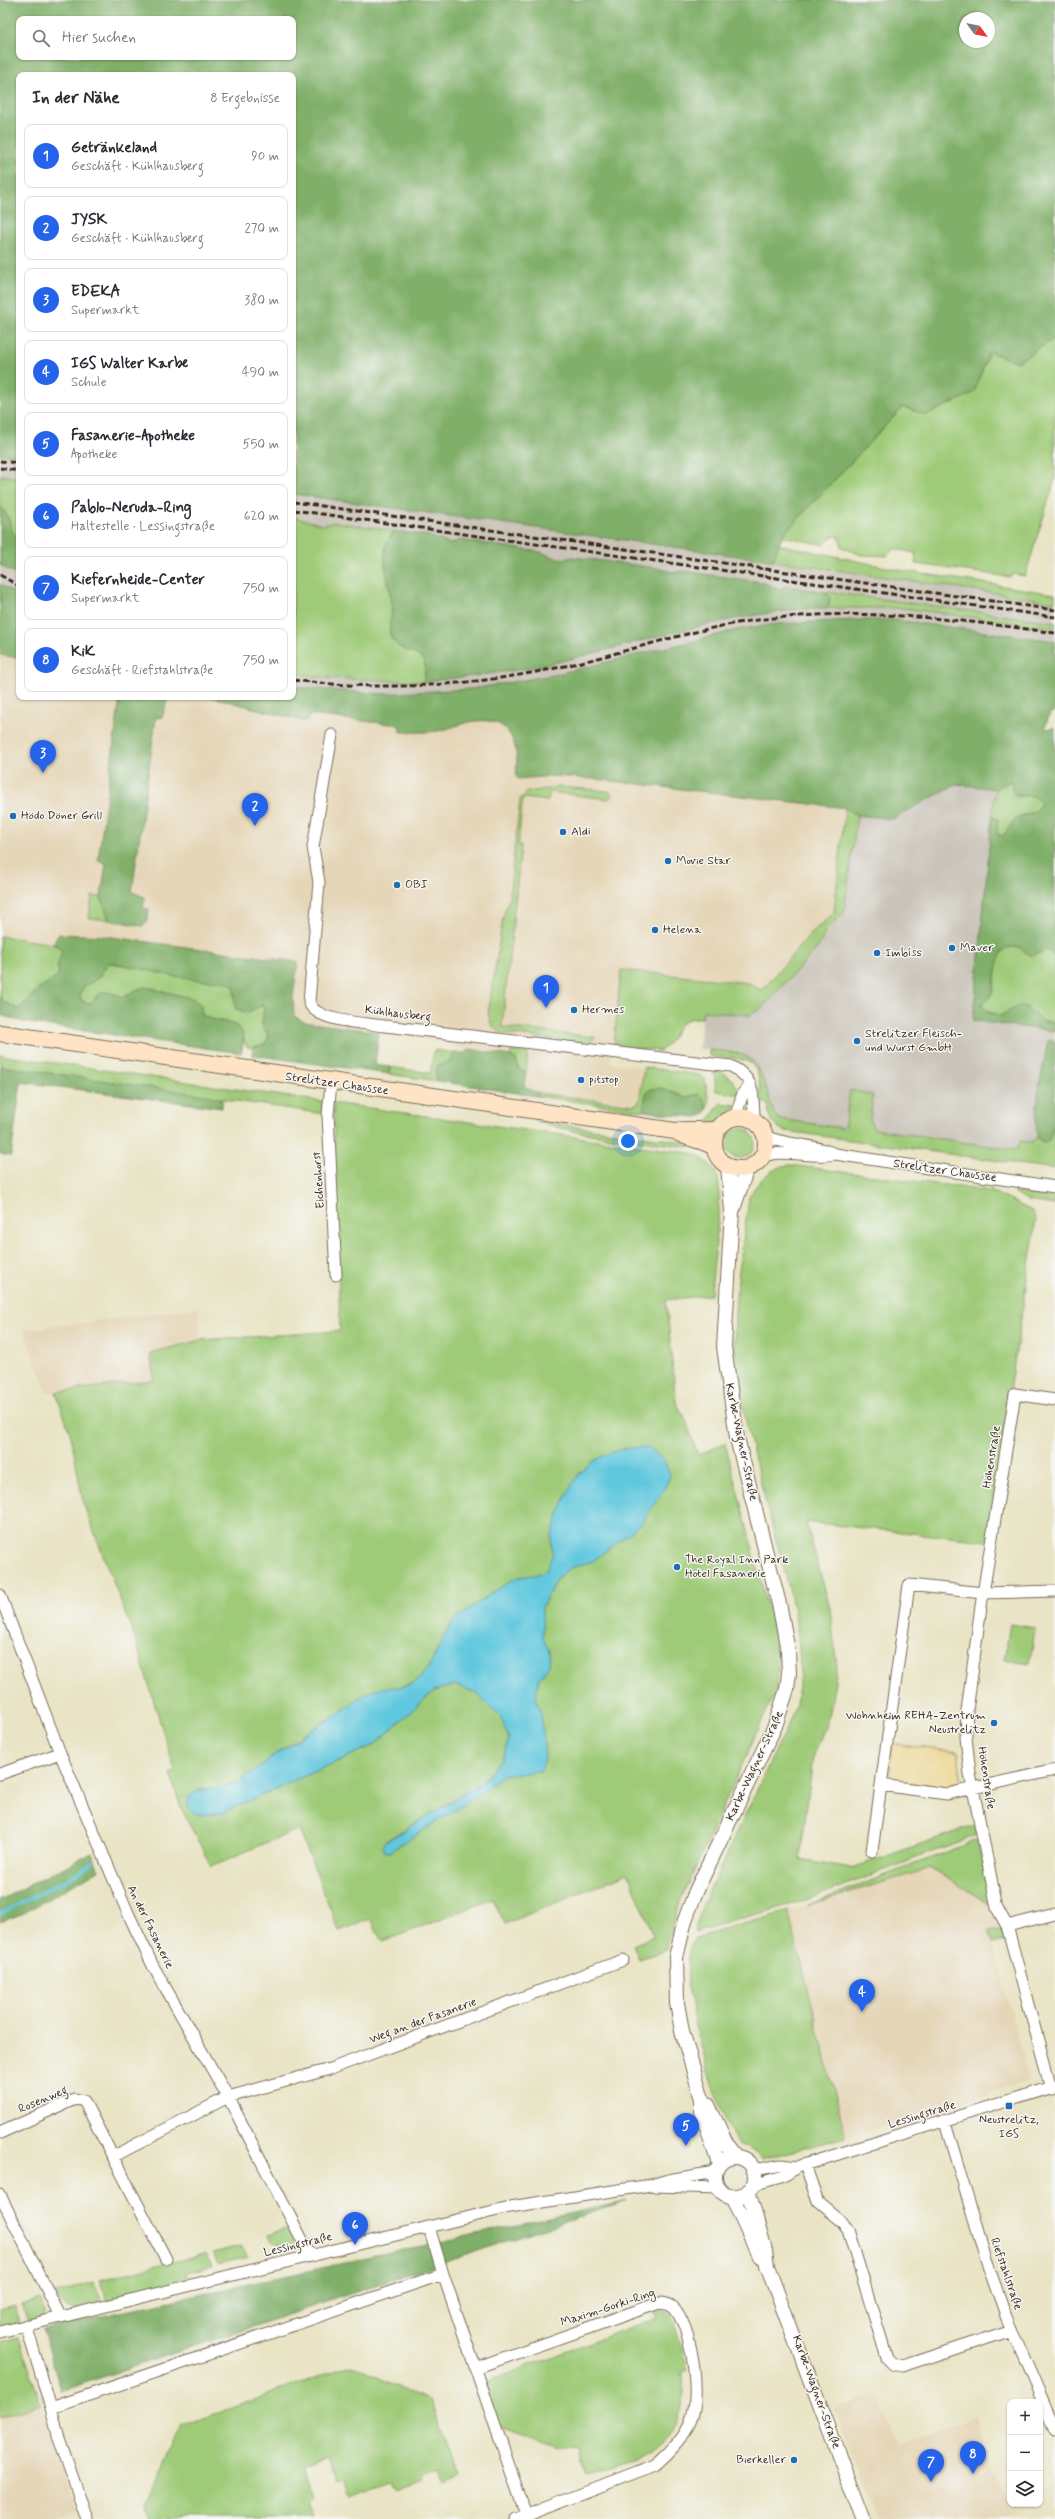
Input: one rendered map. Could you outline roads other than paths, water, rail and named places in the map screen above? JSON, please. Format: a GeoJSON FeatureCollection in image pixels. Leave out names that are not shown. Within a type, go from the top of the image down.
{"type":"FeatureCollection","features":[{"type":"Feature","properties":{"kind":"main road","name":"Strelitzer Chaussee"},"geometry":{"type":"LineString","coordinates":[[0,1033],[331,1083],[675,1131],[689,1128],[718,1129]]}},
{"type":"Feature","properties":{"kind":"main road"},"geometry":{"type":"LineString","coordinates":[[748,1168],[737,1169],[728,1166],[719,1159],[714,1147],[718,1129],[726,1122],[735,1118],[745,1118],[755,1122],[764,1136],[765,1147],[761,1157]]}},
{"type":"Feature","properties":{"kind":"main road","name":"Strelitzer Chaussee"},"geometry":{"type":"LineString","coordinates":[[675,1131],[687,1139],[709,1144],[714,1147]]}},
{"type":"Feature","properties":{"kind":"main road","name":"Strelitzer Chaussee"},"geometry":{"type":"LineString","coordinates":[[748,1168],[761,1157]]}},
{"type":"Feature","properties":{"kind":"street","name":"Kühlhausberg"},"geometry":{"type":"LineString","coordinates":[[332,735],[313,847],[320,882],[309,1002],[314,1012],[330,1018],[384,1026],[732,1066],[744,1075],[755,1094],[755,1122]]}},
{"type":"Feature","properties":{"kind":"street","name":"Eichenhorst"},"geometry":{"type":"LineString","coordinates":[[331,1083],[328,1115],[336,1275]]}},
{"type":"Feature","properties":{"kind":"street"},"geometry":{"type":"LineString","coordinates":[[735,1118],[743,1093],[750,1086]]}},
{"type":"Feature","properties":{"kind":"street","name":"Strelitzer Chaussee"},"geometry":{"type":"LineString","coordinates":[[764,1136],[778,1141],[822,1148],[835,1154],[1055,1187]]}},
{"type":"Feature","properties":{"kind":"street","name":"Strelitzer Chaussee"},"geometry":{"type":"LineString","coordinates":[[761,1157],[776,1153],[821,1157],[835,1154]]}},
{"type":"Feature","properties":{"kind":"street","name":"Karbe-Wagner-Straße"},"geometry":{"type":"LineString","coordinates":[[717,2168],[702,2111],[702,2099],[683,2032],[677,2003],[675,1979],[679,1940],[696,1891],[776,1726],[787,1690],[789,1673],[788,1651],[780,1608],[738,1438],[725,1360],[724,1326],[732,1211],[728,1166]]}},
{"type":"Feature","properties":{"kind":"street","name":"Karbe-Wagner-Straße"},"geometry":{"type":"LineString","coordinates":[[732,1211],[748,1168]]}},
{"type":"Feature","properties":{"kind":"street","name":"Höhenstraße"},"geometry":{"type":"LineString","coordinates":[[1053,2087],[1007,1926],[997,1908],[974,1790],[966,1737],[967,1711],[983,1593],[1015,1394],[1055,1400]]}},
{"type":"Feature","properties":{"kind":"street"},"geometry":{"type":"LineString","coordinates":[[872,1851],[909,1585],[983,1593],[1055,1591]]}},
{"type":"Feature","properties":{"kind":"street","name":"An der Fasanerie"},"geometry":{"type":"LineString","coordinates":[[0,1595],[60,1753],[137,1933],[153,1966],[228,2097],[310,2255]]}},
{"type":"Feature","properties":{"kind":"street"},"geometry":{"type":"LineString","coordinates":[[0,1774],[60,1753]]}},
{"type":"Feature","properties":{"kind":"street"},"geometry":{"type":"LineString","coordinates":[[881,1785],[947,1794],[974,1790],[1055,1770]]}},
{"type":"Feature","properties":{"kind":"street"},"geometry":{"type":"LineString","coordinates":[[1007,1926],[1055,1914]]}},
{"type":"Feature","properties":{"kind":"street","name":"Weg an der Fasanerie"},"geometry":{"type":"LineString","coordinates":[[228,2097],[330,2069],[623,1960]]}},
{"type":"Feature","properties":{"kind":"street","name":"Lessingstraße"},"geometry":{"type":"LineString","coordinates":[[750,2188],[784,2176],[801,2166],[1053,2087]]}},
{"type":"Feature","properties":{"kind":"street"},"geometry":{"type":"LineString","coordinates":[[114,2156],[228,2097]]}},
{"type":"Feature","properties":{"kind":"street","name":"Rosenweg"},"geometry":{"type":"LineString","coordinates":[[0,2133],[79,2099],[87,2105],[166,2259]]}},
{"type":"Feature","properties":{"kind":"street","name":"Karbe-Wagner-Straße"},"geometry":{"type":"LineString","coordinates":[[702,2099],[710,2107],[728,2147],[736,2156]]}},
{"type":"Feature","properties":{"kind":"street","name":"Riefstahlstraße"},"geometry":{"type":"LineString","coordinates":[[945,2122],[986,2260],[1012,2330],[1055,2430]]}},
{"type":"Feature","properties":{"kind":"street"},"geometry":{"type":"LineString","coordinates":[[736,2156],[748,2161],[752,2167],[755,2176],[750,2188],[739,2196],[732,2196],[718,2188],[717,2168],[728,2158],[736,2156]]}},
{"type":"Feature","properties":{"kind":"street","name":"Lessingstraße"},"geometry":{"type":"LineString","coordinates":[[752,2167],[760,2169],[782,2165],[801,2166]]}},
{"type":"Feature","properties":{"kind":"street"},"geometry":{"type":"LineString","coordinates":[[801,2166],[818,2202],[842,2222],[848,2230],[887,2358],[893,2364],[903,2366],[1012,2330]]}},
{"type":"Feature","properties":{"kind":"street","name":"Lessingstraße"},"geometry":{"type":"LineString","coordinates":[[651,2186],[668,2180],[717,2168]]}},
{"type":"Feature","properties":{"kind":"street","name":"Lessingstraße"},"geometry":{"type":"LineString","coordinates":[[0,2332],[60,2316],[510,2207],[651,2186],[718,2188]]}},
{"type":"Feature","properties":{"kind":"street","name":"Karbe-Wagner-Straße"},"geometry":{"type":"LineString","coordinates":[[750,2188],[765,2250],[767,2266],[863,2519]]}},
{"type":"Feature","properties":{"kind":"street"},"geometry":{"type":"LineString","coordinates":[[0,2195],[60,2316]]}},
{"type":"Feature","properties":{"kind":"street","name":"Karbe-Wagner-Straße"},"geometry":{"type":"LineString","coordinates":[[732,2196],[757,2254],[767,2266]]}},
{"type":"Feature","properties":{"kind":"street"},"geometry":{"type":"LineString","coordinates":[[429,2227],[443,2274],[475,2368],[531,2513]]}},
{"type":"Feature","properties":{"kind":"street"},"geometry":{"type":"LineString","coordinates":[[52,2408],[443,2274]]}},
{"type":"Feature","properties":{"kind":"street","name":"Maxim-Gorki-Ring"},"geometry":{"type":"LineString","coordinates":[[475,2368],[659,2303],[667,2303],[678,2312],[689,2348],[696,2385],[694,2407],[681,2439],[655,2465],[515,2519]]}},
{"type":"Feature","properties":{"kind":"street"},"geometry":{"type":"LineString","coordinates":[[26,2325],[52,2408],[58,2435],[86,2519]]}},
{"type":"Feature","properties":{"kind":"water"},"geometry":{"type":"Polygon","coordinates":[[[649,1447],[664,1461],[670,1475],[665,1489],[641,1524],[593,1561],[569,1568],[556,1579],[542,1607],[543,1638],[550,1653],[549,1665],[539,1679],[536,1697],[542,1718],[545,1760],[540,1771],[502,1775],[474,1798],[389,1852],[384,1851],[382,1847],[384,1843],[482,1782],[502,1758],[509,1739],[501,1718],[476,1693],[454,1685],[434,1691],[374,1745],[222,1813],[206,1815],[191,1811],[188,1807],[188,1801],[190,1796],[195,1793],[202,1790],[229,1785],[242,1780],[289,1745],[370,1692],[383,1688],[408,1685],[420,1678],[430,1664],[446,1632],[463,1614],[484,1598],[514,1579],[539,1574],[546,1571],[553,1553],[552,1535],[564,1500],[580,1474],[590,1464],[615,1451],[649,1447]]]}},
{"type":"Feature","properties":{"kind":"waterway"},"geometry":{"type":"LineString","coordinates":[[0,1914],[68,1879],[93,1862]]}},
{"type":"Feature","properties":{"kind":"railway"},"geometry":{"type":"LineString","coordinates":[[0,461],[16,463]]}},
{"type":"Feature","properties":{"kind":"railway"},"geometry":{"type":"LineString","coordinates":[[0,468],[16,471]]}},
{"type":"Feature","properties":{"kind":"railway"},"geometry":{"type":"LineString","coordinates":[[296,502],[1055,610]]}},
{"type":"Feature","properties":{"kind":"railway"},"geometry":{"type":"LineString","coordinates":[[296,510],[1055,617]]}},
{"type":"Feature","properties":{"kind":"railway"},"geometry":{"type":"LineString","coordinates":[[0,575],[16,584]]}},
{"type":"Feature","properties":{"kind":"railway"},"geometry":{"type":"LineString","coordinates":[[296,680],[390,686],[487,680],[575,664],[695,632],[743,622],[782,617],[860,614],[899,616],[977,623],[1055,633]]}},
{"type":"Feature","properties":{"kind":"place","name":"EDEKA"},"geometry":{"type":"Point","coordinates":[43,773]}},
{"type":"Feature","properties":{"kind":"place","name":"Hödo Döner Grill"},"geometry":{"type":"Point","coordinates":[13,816]}},
{"type":"Feature","properties":{"kind":"place","name":"JYSK"},"geometry":{"type":"Point","coordinates":[255,826]}},
{"type":"Feature","properties":{"kind":"place","name":"Aldi"},"geometry":{"type":"Point","coordinates":[563,832]}},
{"type":"Feature","properties":{"kind":"place","name":"Movie Star"},"geometry":{"type":"Point","coordinates":[668,861]}},
{"type":"Feature","properties":{"kind":"place","name":"OBI"},"geometry":{"type":"Point","coordinates":[397,885]}},
{"type":"Feature","properties":{"kind":"place","name":"Helena"},"geometry":{"type":"Point","coordinates":[655,930]}},
{"type":"Feature","properties":{"kind":"place","name":"Maver"},"geometry":{"type":"Point","coordinates":[952,948]}},
{"type":"Feature","properties":{"kind":"place","name":"Imbíss"},"geometry":{"type":"Point","coordinates":[877,953]}},
{"type":"Feature","properties":{"kind":"place","name":"Getränkeland"},"geometry":{"type":"Point","coordinates":[546,1008]}},
{"type":"Feature","properties":{"kind":"place","name":"Hermes"},"geometry":{"type":"Point","coordinates":[574,1010]}},
{"type":"Feature","properties":{"kind":"place","name":"Strelitzer Fleisch- und Wurst GmbH"},"geometry":{"type":"Point","coordinates":[857,1041]}},
{"type":"Feature","properties":{"kind":"place","name":"pitstop"},"geometry":{"type":"Point","coordinates":[581,1080]}},
{"type":"Feature","properties":{"kind":"place","name":"The Royal Inn Park Hotel Fasanerie"},"geometry":{"type":"Point","coordinates":[677,1567]}},
{"type":"Feature","properties":{"kind":"place","name":"Wohnheim REHA-Zentrum Neustrelitz"},"geometry":{"type":"Point","coordinates":[994,1723]}},
{"type":"Feature","properties":{"kind":"place","name":"IGS Walter Karbe"},"geometry":{"type":"Point","coordinates":[862,2012]}},
{"type":"Feature","properties":{"kind":"place","name":"Neustrelitz, IGS"},"geometry":{"type":"Point","coordinates":[1009,2106]}},
{"type":"Feature","properties":{"kind":"place","name":"Fasanerie-Apotheke"},"geometry":{"type":"Point","coordinates":[686,2146]}},
{"type":"Feature","properties":{"kind":"place","name":"Pablo-Neruda-Ring"},"geometry":{"type":"Point","coordinates":[355,2245]}},
{"type":"Feature","properties":{"kind":"place","name":"Bierkeller"},"geometry":{"type":"Point","coordinates":[794,2460]}},
{"type":"Feature","properties":{"kind":"place","name":"KiK"},"geometry":{"type":"Point","coordinates":[973,2474]}},
{"type":"Feature","properties":{"kind":"place","name":"Kiefernheide-Center"},"geometry":{"type":"Point","coordinates":[931,2482]}}]}
